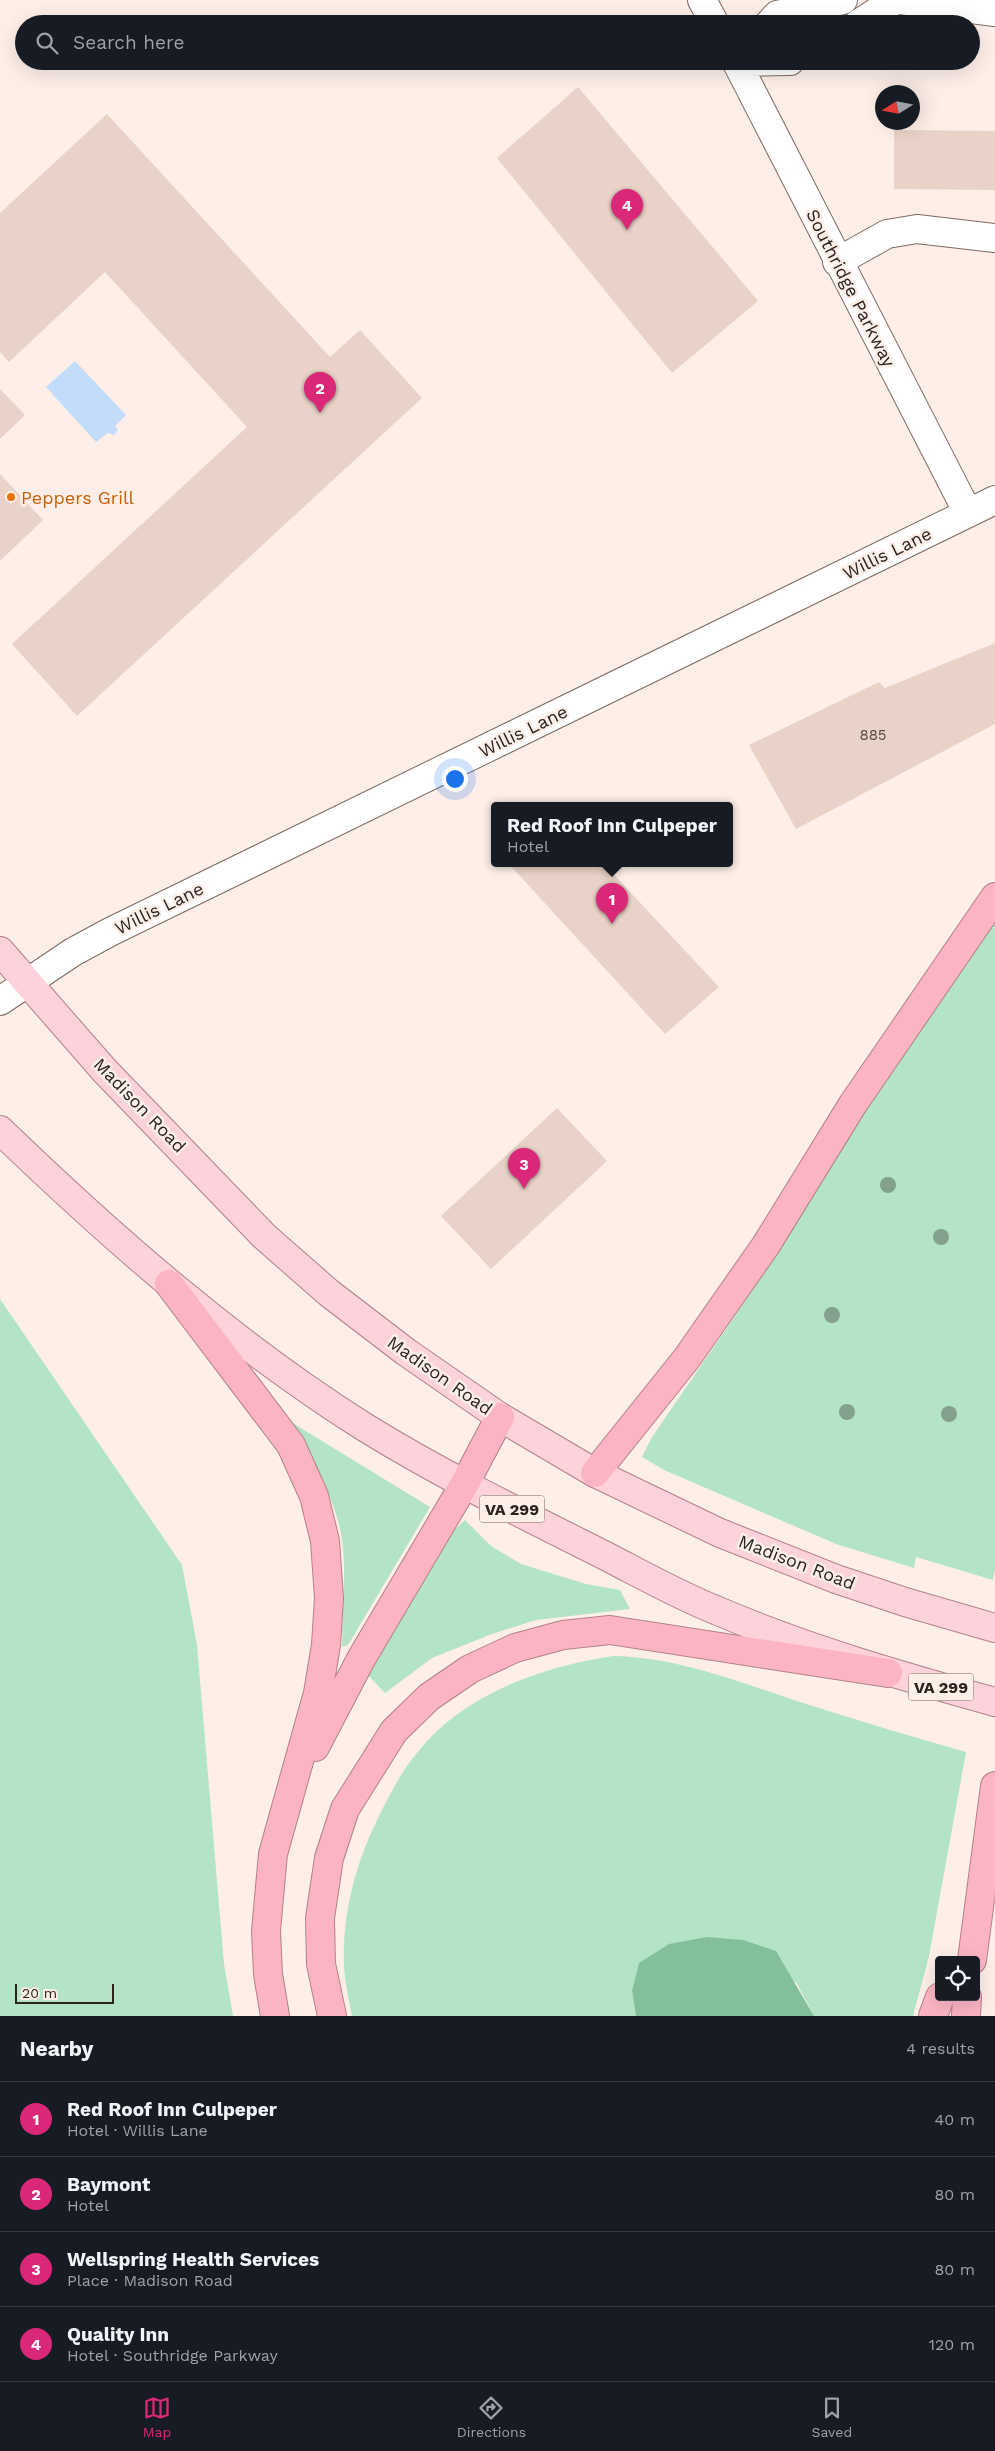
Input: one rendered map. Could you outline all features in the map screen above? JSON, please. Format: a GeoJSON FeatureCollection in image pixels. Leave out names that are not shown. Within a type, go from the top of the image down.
{"type":"FeatureCollection","features":[{"type":"Feature","properties":{"kind":"highway"},"geometry":{"type":"LineString","coordinates":[[596,1473],[687,1358],[766,1245],[853,1104],[995,897]]}},
{"type":"Feature","properties":{"kind":"highway"},"geometry":{"type":"LineString","coordinates":[[169,1284],[291,1445],[314,1496],[325,1541],[328,1598],[326,1645],[318,1692],[273,1854],[266,1931],[268,1974],[275,2016]]}},
{"type":"Feature","properties":{"kind":"highway"},"geometry":{"type":"LineString","coordinates":[[290,1795],[361,1659],[464,1485],[500,1417]]}},
{"type":"Feature","properties":{"kind":"highway"},"geometry":{"type":"LineString","coordinates":[[332,2016],[321,1964],[320,1918],[328,1858],[345,1809],[394,1731],[429,1697],[470,1669],[515,1648],[563,1635],[610,1630],[888,1673]]}},
{"type":"Feature","properties":{"kind":"highway"},"geometry":{"type":"LineString","coordinates":[[972,1956],[995,1786]]}},
{"type":"Feature","properties":{"kind":"highway"},"geometry":{"type":"LineString","coordinates":[[954,1956],[982,1875]]}},
{"type":"Feature","properties":{"kind":"highway"},"geometry":{"type":"LineString","coordinates":[[933,2016],[939,2001]]}},
{"type":"Feature","properties":{"kind":"highway"},"geometry":{"type":"LineString","coordinates":[[966,2016],[967,2001]]}},
{"type":"Feature","properties":{"kind":"main road","name":"Madison Road"},"geometry":{"type":"LineString","coordinates":[[0,951],[106,1071],[264,1236],[329,1293],[406,1352],[500,1417],[596,1473],[720,1533],[836,1579],[904,1602],[995,1628]]}},
{"type":"Feature","properties":{"kind":"main road"},"geometry":{"type":"LineString","coordinates":[[0,1130],[64,1192],[169,1284]]}},
{"type":"Feature","properties":{"kind":"main road","name":"VA 299"},"geometry":{"type":"LineString","coordinates":[[169,1284],[267,1360],[324,1399],[366,1427],[464,1485],[717,1611],[888,1673],[995,1702]]}},
{"type":"Feature","properties":{"kind":"street"},"geometry":{"type":"LineString","coordinates":[[702,0],[710,15]]}},
{"type":"Feature","properties":{"kind":"street"},"geometry":{"type":"LineString","coordinates":[[777,15],[843,0]]}},
{"type":"Feature","properties":{"kind":"street"},"geometry":{"type":"LineString","coordinates":[[872,15],[895,0]]}},
{"type":"Feature","properties":{"kind":"street"},"geometry":{"type":"LineString","coordinates":[[900,0],[995,12]]}},
{"type":"Feature","properties":{"kind":"street","name":"Southridge Parkway"},"geometry":{"type":"LineString","coordinates":[[741,70],[837,262],[968,513]]}},
{"type":"Feature","properties":{"kind":"street"},"geometry":{"type":"LineString","coordinates":[[837,262],[887,234],[917,229],[995,238]]}},
{"type":"Feature","properties":{"kind":"street","name":"Willis Lane"},"geometry":{"type":"LineString","coordinates":[[0,1001],[27,981],[73,952],[110,932],[995,500]]}},
{"type":"Feature","properties":{"kind":"green space"},"geometry":{"type":"Polygon","coordinates":[[[995,917],[995,1571],[993,1580],[916,1557],[914,1568],[836,1544],[664,1470],[642,1457],[652,1437],[744,1303],[861,1114],[995,917]]]}},
{"type":"Feature","properties":{"kind":"green space"},"geometry":{"type":"Polygon","coordinates":[[[0,1299],[182,1565],[197,1645],[224,1964],[233,2016],[0,2016],[0,1299]]]}},
{"type":"Feature","properties":{"kind":"green space"},"geometry":{"type":"Polygon","coordinates":[[[281,1416],[430,1507],[348,1645],[342,1647],[344,1572],[340,1529],[329,1494],[321,1477],[281,1416]]]}},
{"type":"Feature","properties":{"kind":"green space"},"geometry":{"type":"Polygon","coordinates":[[[465,1520],[491,1546],[521,1564],[586,1584],[620,1590],[630,1609],[536,1620],[492,1634],[432,1658],[385,1693],[368,1675],[445,1538],[465,1520]]]}},
{"type":"Feature","properties":{"kind":"green space"},"geometry":{"type":"Polygon","coordinates":[[[613,1656],[637,1657],[706,1671],[902,1734],[966,1752],[929,1956],[913,2016],[814,2016],[796,1982],[632,1991],[636,2016],[352,2016],[346,1985],[344,1948],[345,1928],[352,1891],[363,1854],[378,1818],[411,1760],[436,1732],[457,1715],[480,1699],[505,1686],[558,1668],[613,1656]]]}},
{"type":"Feature","properties":{"kind":"green space"},"geometry":{"type":"Polygon","coordinates":[[[707,1937],[743,1940],[776,1951],[814,2016],[636,2016],[632,1991],[639,1963],[669,1944],[707,1937]]]}},
{"type":"Feature","properties":{"kind":"water"},"geometry":{"type":"Polygon","coordinates":[[[75,361],[126,415],[115,426],[118,430],[114,435],[108,433],[96,442],[46,387],[75,361]]]}},
{"type":"Feature","properties":{"kind":"building"},"geometry":{"type":"Polygon","coordinates":[[[578,87],[758,301],[672,373],[497,158],[578,87]]]}},
{"type":"Feature","properties":{"kind":"building"},"geometry":{"type":"Polygon","coordinates":[[[107,114],[330,357],[360,330],[422,398],[77,716],[12,644],[247,427],[105,272],[9,362],[0,352],[0,213],[107,114]]]}},
{"type":"Feature","properties":{"kind":"building"},"geometry":{"type":"Polygon","coordinates":[[[894,130],[995,131],[995,190],[894,189],[894,130]]]}},
{"type":"Feature","properties":{"kind":"building","name":"Peppers Grill"},"geometry":{"type":"Polygon","coordinates":[[[0,389],[25,415],[0,439],[0,389]]]}},
{"type":"Feature","properties":{"kind":"building","name":"Peppers Grill"},"geometry":{"type":"Polygon","coordinates":[[[0,474],[43,520],[0,561],[0,474]]]}},
{"type":"Feature","properties":{"kind":"building"},"geometry":{"type":"Polygon","coordinates":[[[995,643],[995,724],[796,829],[749,745],[879,682],[885,688],[995,643]]]}},
{"type":"Feature","properties":{"kind":"building"},"geometry":{"type":"Polygon","coordinates":[[[512,867],[607,867],[719,987],[665,1034],[512,867]]]}},
{"type":"Feature","properties":{"kind":"building"},"geometry":{"type":"Polygon","coordinates":[[[557,1108],[607,1161],[491,1269],[441,1216],[557,1108]]]}},
{"type":"Feature","properties":{"kind":"place","name":"Quality Inn"},"geometry":{"type":"Point","coordinates":[627,230]}},
{"type":"Feature","properties":{"kind":"place","name":"Baymont"},"geometry":{"type":"Point","coordinates":[320,413]}},
{"type":"Feature","properties":{"kind":"place","name":"Peppers Grill"},"geometry":{"type":"Point","coordinates":[11,497]}},
{"type":"Feature","properties":{"kind":"place","name":"Red Roof Inn Culpeper"},"geometry":{"type":"Point","coordinates":[612,924]}},
{"type":"Feature","properties":{"kind":"place","name":"Wellspring Health Services"},"geometry":{"type":"Point","coordinates":[524,1189]}}]}
